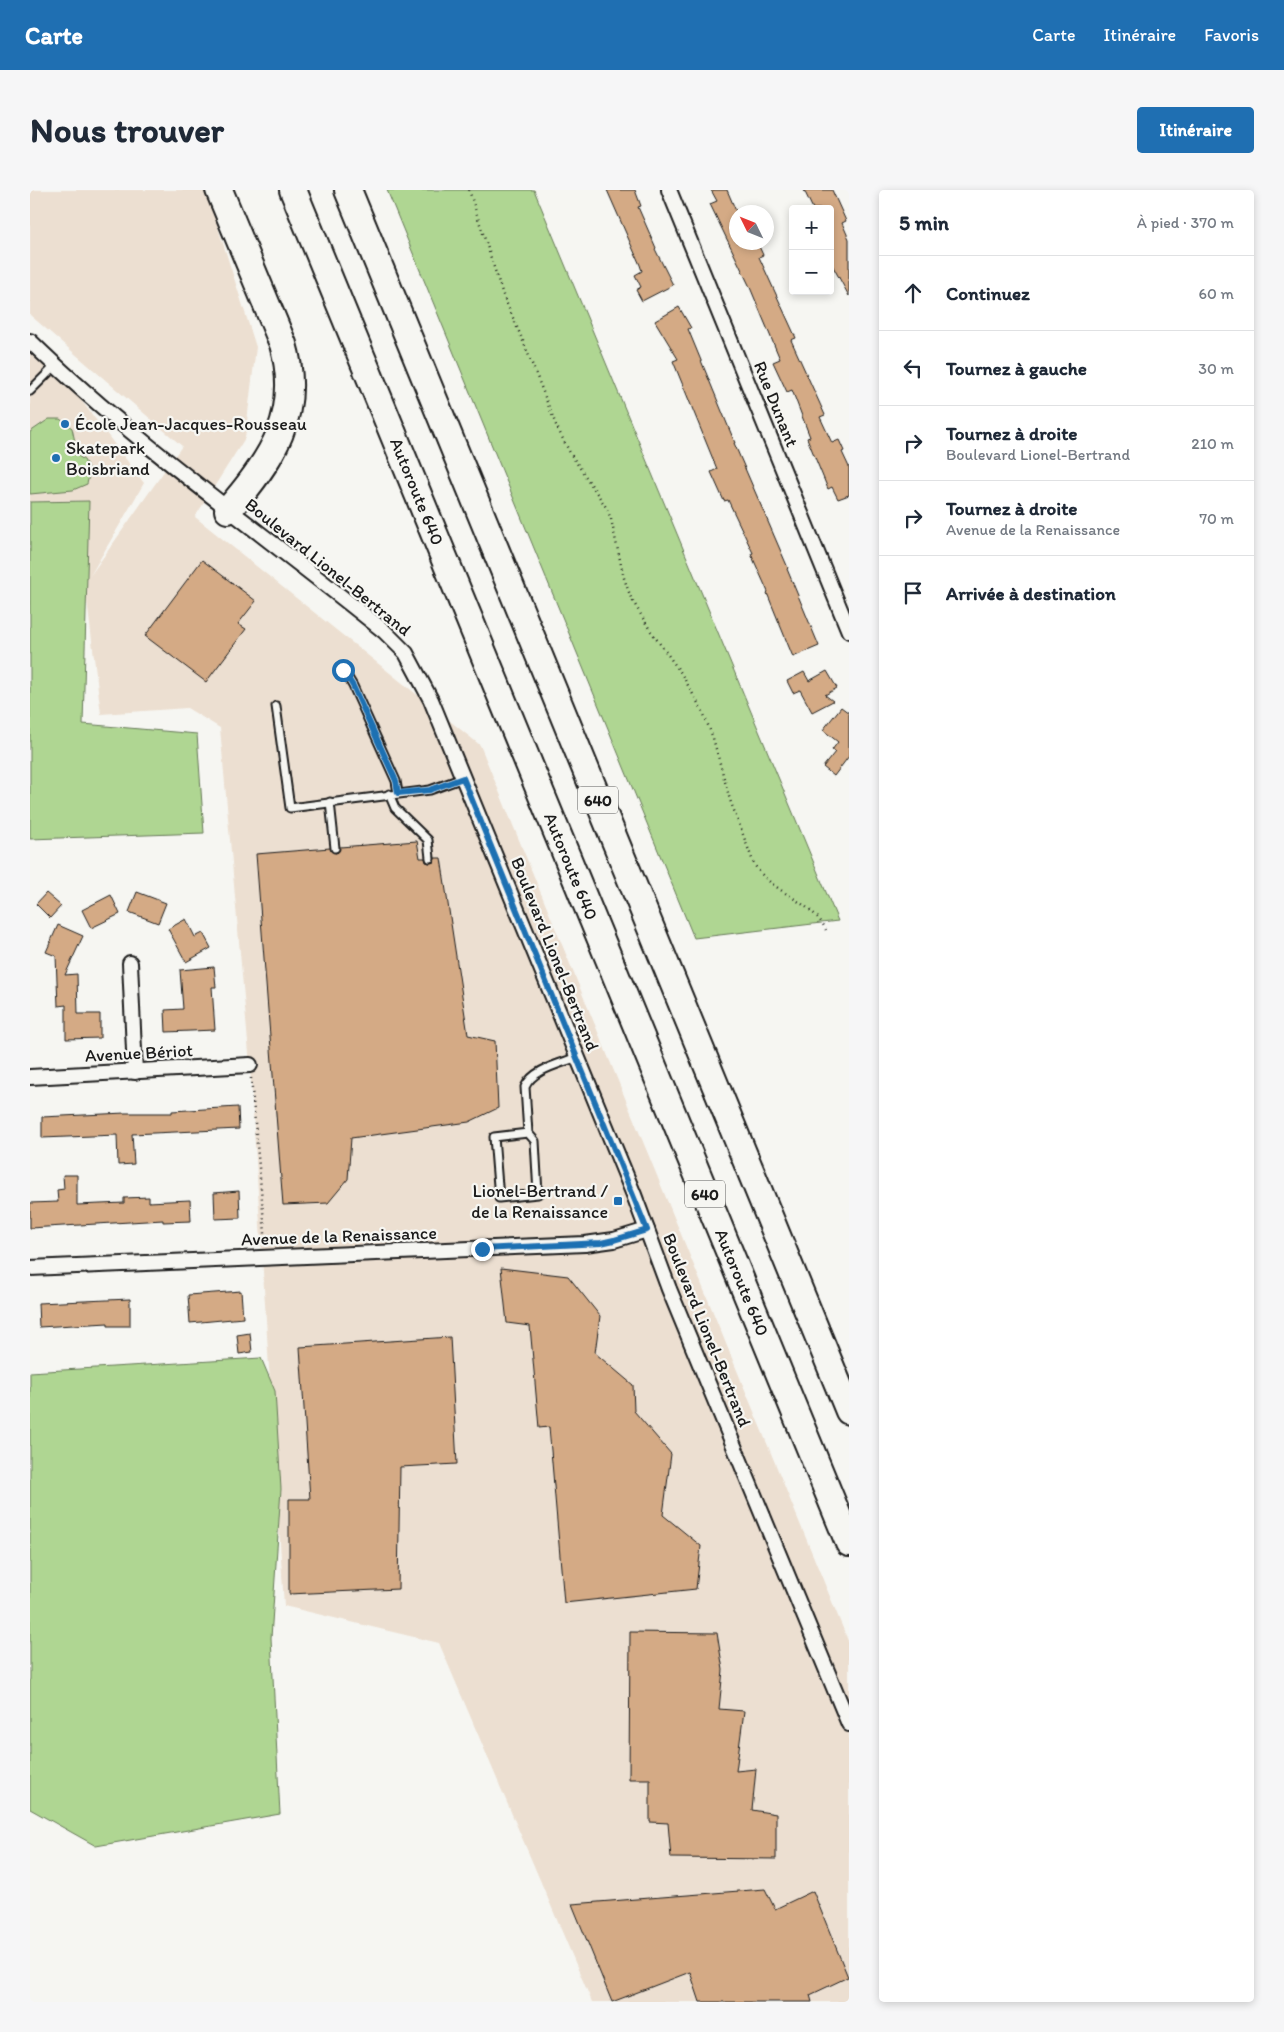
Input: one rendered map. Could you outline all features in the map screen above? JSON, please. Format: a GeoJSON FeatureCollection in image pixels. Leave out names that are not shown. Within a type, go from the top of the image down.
{"type":"FeatureCollection","features":[{"type":"Feature","properties":{"kind":"highway"},"geometry":{"type":"LineString","coordinates":[[219,190],[282,344],[286,356],[290,385],[287,412],[276,443],[258,473],[228,510]]}},
{"type":"Feature","properties":{"kind":"highway"},"geometry":{"type":"LineString","coordinates":[[280,190],[321,257]]}},
{"type":"Feature","properties":{"kind":"highway","name":"Autoroute 640"},"geometry":{"type":"LineString","coordinates":[[293,190],[849,1543]]}},
{"type":"Feature","properties":{"kind":"highway","name":"640"},"geometry":{"type":"LineString","coordinates":[[348,190],[849,1411]]}},
{"type":"Feature","properties":{"kind":"street","name":"Rue Dunant"},"geometry":{"type":"LineString","coordinates":[[669,190],[849,631]]}},
{"type":"Feature","properties":{"kind":"street","name":"Boulevard Lionel-Bertrand"},"geometry":{"type":"LineString","coordinates":[[30,341],[55,366],[166,462],[371,620],[401,648],[422,681],[849,1724]]}},
{"type":"Feature","properties":{"kind":"street"},"geometry":{"type":"LineString","coordinates":[[130,963],[135,1072]]}},
{"type":"Feature","properties":{"kind":"street","name":"Avenue Bériot"},"geometry":{"type":"LineString","coordinates":[[30,1077],[250,1065]]}},
{"type":"Feature","properties":{"kind":"street","name":"Avenue de la Renaissance"},"geometry":{"type":"LineString","coordinates":[[30,1268],[585,1244],[614,1240],[647,1230]]}},
{"type":"Feature","properties":{"kind":"lane"},"geometry":{"type":"LineString","coordinates":[[30,391],[55,366]]}},
{"type":"Feature","properties":{"kind":"lane"},"geometry":{"type":"LineString","coordinates":[[343,670],[353,686],[396,781],[398,793]]}},
{"type":"Feature","properties":{"kind":"lane"},"geometry":{"type":"LineString","coordinates":[[276,706],[290,808],[430,790],[463,778]]}},
{"type":"Feature","properties":{"kind":"lane"},"geometry":{"type":"LineString","coordinates":[[389,794],[394,808],[428,840],[430,858]]}},
{"type":"Feature","properties":{"kind":"lane"},"geometry":{"type":"LineString","coordinates":[[330,802],[335,848]]}},
{"type":"Feature","properties":{"kind":"lane"},"geometry":{"type":"LineString","coordinates":[[528,1133],[494,1137],[499,1198],[538,1194],[535,1141],[528,1133],[524,1094],[528,1081],[537,1074],[577,1057]]}},
{"type":"Feature","properties":{"kind":"path"},"geometry":{"type":"LineString","coordinates":[[469,190],[502,295],[524,341],[556,425],[570,454],[606,507],[611,519],[624,578],[631,598],[650,630],[686,680],[702,712],[713,738],[730,800],[754,864],[759,872],[781,892],[816,913],[826,930]]}},
{"type":"Feature","properties":{"kind":"path"},"geometry":{"type":"LineString","coordinates":[[250,1065],[267,1258]]}},
{"type":"Feature","properties":{"kind":"shaded area"},"geometry":{"type":"Polygon","coordinates":[[[30,190],[206,190],[256,347],[245,438],[195,517],[480,745],[849,1643],[849,2002],[592,2002],[439,1643],[284,1606],[250,1065],[220,728],[187,708],[101,714],[85,584],[89,501],[30,502],[30,341],[55,366],[144,483],[90,576],[182,446],[30,315],[30,190]]]}},
{"type":"Feature","properties":{"kind":"green space"},"geometry":{"type":"Polygon","coordinates":[[[387,190],[534,190],[838,921],[694,938],[387,190]]]}},
{"type":"Feature","properties":{"kind":"green space","name":"Skatepark Boisbriand"},"geometry":{"type":"Polygon","coordinates":[[[49,419],[60,419],[72,428],[78,456],[84,460],[90,471],[87,484],[73,490],[30,494],[30,432],[49,419]]]}},
{"type":"Feature","properties":{"kind":"green space"},"geometry":{"type":"Polygon","coordinates":[[[89,501],[83,724],[197,734],[204,833],[30,839],[30,502],[89,501]]]}},
{"type":"Feature","properties":{"kind":"green space"},"geometry":{"type":"Polygon","coordinates":[[[261,1358],[275,1391],[281,1489],[271,1638],[280,1814],[96,1846],[30,1809],[30,1372],[261,1358]]]}},
{"type":"Feature","properties":{"kind":"building"},"geometry":{"type":"Polygon","coordinates":[[[607,190],[635,190],[641,206],[638,207],[655,249],[673,285],[642,301],[636,290],[641,287],[635,275],[642,271],[607,190]]]}},
{"type":"Feature","properties":{"kind":"building"},"geometry":{"type":"Polygon","coordinates":[[[711,190],[727,190],[733,205],[729,205],[729,243],[710,204],[717,201],[711,190]]]}},
{"type":"Feature","properties":{"kind":"building"},"geometry":{"type":"Polygon","coordinates":[[[804,190],[832,190],[846,221],[842,223],[849,239],[849,296],[834,268],[834,205],[811,205],[804,190]]]}},
{"type":"Feature","properties":{"kind":"building"},"geometry":{"type":"Polygon","coordinates":[[[732,250],[761,250],[763,255],[759,257],[796,338],[791,340],[825,415],[820,417],[832,443],[839,440],[844,451],[842,452],[849,467],[849,495],[838,499],[832,487],[828,489],[807,438],[810,437],[792,390],[787,392],[773,362],[780,359],[732,250]]]}},
{"type":"Feature","properties":{"kind":"building"},"geometry":{"type":"Polygon","coordinates":[[[679,307],[691,328],[688,329],[819,646],[793,657],[751,554],[753,553],[728,500],[724,501],[711,472],[717,469],[673,361],[678,359],[655,321],[679,307]]]}},
{"type":"Feature","properties":{"kind":"building"},"geometry":{"type":"Polygon","coordinates":[[[202,560],[256,601],[238,624],[246,629],[206,682],[145,636],[202,560]]]}},
{"type":"Feature","properties":{"kind":"building"},"geometry":{"type":"Polygon","coordinates":[[[827,671],[837,688],[825,695],[833,701],[812,712],[800,690],[793,693],[787,681],[804,672],[809,681],[827,671]]]}},
{"type":"Feature","properties":{"kind":"building"},"geometry":{"type":"Polygon","coordinates":[[[841,707],[849,713],[849,756],[834,776],[823,767],[835,752],[832,750],[838,742],[823,730],[841,707]]]}},
{"type":"Feature","properties":{"kind":"building"},"geometry":{"type":"Polygon","coordinates":[[[417,841],[420,858],[425,858],[426,862],[430,863],[434,862],[435,858],[441,858],[468,1035],[495,1041],[498,1108],[469,1122],[351,1138],[348,1179],[328,1203],[283,1205],[256,854],[330,848],[335,853],[338,852],[340,847],[417,841]]]}},
{"type":"Feature","properties":{"kind":"building"},"geometry":{"type":"Polygon","coordinates":[[[137,892],[166,903],[158,923],[129,912],[137,892]]]}},
{"type":"Feature","properties":{"kind":"building"},"geometry":{"type":"Polygon","coordinates":[[[46,893],[61,906],[50,918],[36,904],[46,893]]]}},
{"type":"Feature","properties":{"kind":"building"},"geometry":{"type":"Polygon","coordinates":[[[111,895],[120,914],[91,928],[82,910],[111,895]]]}},
{"type":"Feature","properties":{"kind":"building"},"geometry":{"type":"Polygon","coordinates":[[[186,919],[195,937],[203,933],[211,948],[186,962],[168,929],[186,919]]]}},
{"type":"Feature","properties":{"kind":"building"},"geometry":{"type":"Polygon","coordinates":[[[58,925],[83,936],[65,975],[77,974],[78,1014],[100,1014],[100,1038],[66,1039],[66,1005],[58,1006],[56,956],[46,952],[58,925]]]}},
{"type":"Feature","properties":{"kind":"building"},"geometry":{"type":"Polygon","coordinates":[[[214,967],[216,987],[212,987],[215,1030],[166,1032],[165,1010],[183,1009],[180,970],[214,967]]]}},
{"type":"Feature","properties":{"kind":"building"},"geometry":{"type":"Polygon","coordinates":[[[238,1107],[239,1129],[132,1134],[134,1164],[118,1165],[117,1135],[42,1138],[42,1117],[172,1113],[172,1111],[238,1107]]]}},
{"type":"Feature","properties":{"kind":"building"},"geometry":{"type":"Polygon","coordinates":[[[63,1175],[77,1175],[77,1205],[124,1203],[124,1198],[149,1197],[149,1202],[190,1200],[191,1221],[163,1222],[163,1220],[30,1228],[30,1203],[58,1202],[57,1190],[64,1189],[63,1175]]]}},
{"type":"Feature","properties":{"kind":"building"},"geometry":{"type":"Polygon","coordinates":[[[239,1191],[240,1218],[215,1219],[214,1193],[239,1191]]]}},
{"type":"Feature","properties":{"kind":"building"},"geometry":{"type":"Polygon","coordinates":[[[501,1268],[568,1276],[600,1316],[595,1353],[633,1385],[634,1411],[671,1454],[663,1515],[701,1546],[696,1589],[564,1603],[549,1427],[539,1428],[530,1326],[507,1323],[501,1268]]]}},
{"type":"Feature","properties":{"kind":"building"},"geometry":{"type":"Polygon","coordinates":[[[241,1291],[243,1318],[190,1323],[188,1295],[241,1291]]]}},
{"type":"Feature","properties":{"kind":"building"},"geometry":{"type":"Polygon","coordinates":[[[130,1299],[130,1326],[108,1326],[108,1323],[39,1327],[38,1303],[130,1299]]]}},
{"type":"Feature","properties":{"kind":"building"},"geometry":{"type":"Polygon","coordinates":[[[250,1333],[252,1352],[239,1354],[237,1335],[250,1333]]]}},
{"type":"Feature","properties":{"kind":"building"},"geometry":{"type":"Polygon","coordinates":[[[450,1337],[457,1464],[400,1467],[398,1589],[289,1594],[289,1499],[310,1499],[300,1347],[450,1337]]]}},
{"type":"Feature","properties":{"kind":"building"},"geometry":{"type":"Polygon","coordinates":[[[630,1632],[717,1633],[723,1670],[719,1709],[744,1711],[736,1771],[756,1769],[752,1810],[776,1814],[776,1859],[671,1858],[668,1823],[650,1822],[650,1779],[629,1779],[630,1632]]]}},
{"type":"Feature","properties":{"kind":"building"},"geometry":{"type":"Polygon","coordinates":[[[765,1889],[775,1909],[813,1891],[848,1977],[810,1995],[812,2002],[700,2002],[690,1972],[612,2002],[572,1904],[765,1889]]]}},
{"type":"Feature","properties":{"kind":"place","name":"École Jean-Jacques-Rousseau"},"geometry":{"type":"Point","coordinates":[65,424]}},
{"type":"Feature","properties":{"kind":"place","name":"Skatepark Boisbriand"},"geometry":{"type":"Point","coordinates":[56,458]}},
{"type":"Feature","properties":{"kind":"place","name":"Lionel-Bertrand / de la Renaissance"},"geometry":{"type":"Point","coordinates":[618,1201]}},
{"type":"Feature","properties":{"kind":"route"},"geometry":{"type":"LineString","coordinates":[[343,670],[353,686],[396,781],[398,793],[430,790],[463,778],[634,1194],[647,1230],[601,1243],[482,1249]]}}]}
